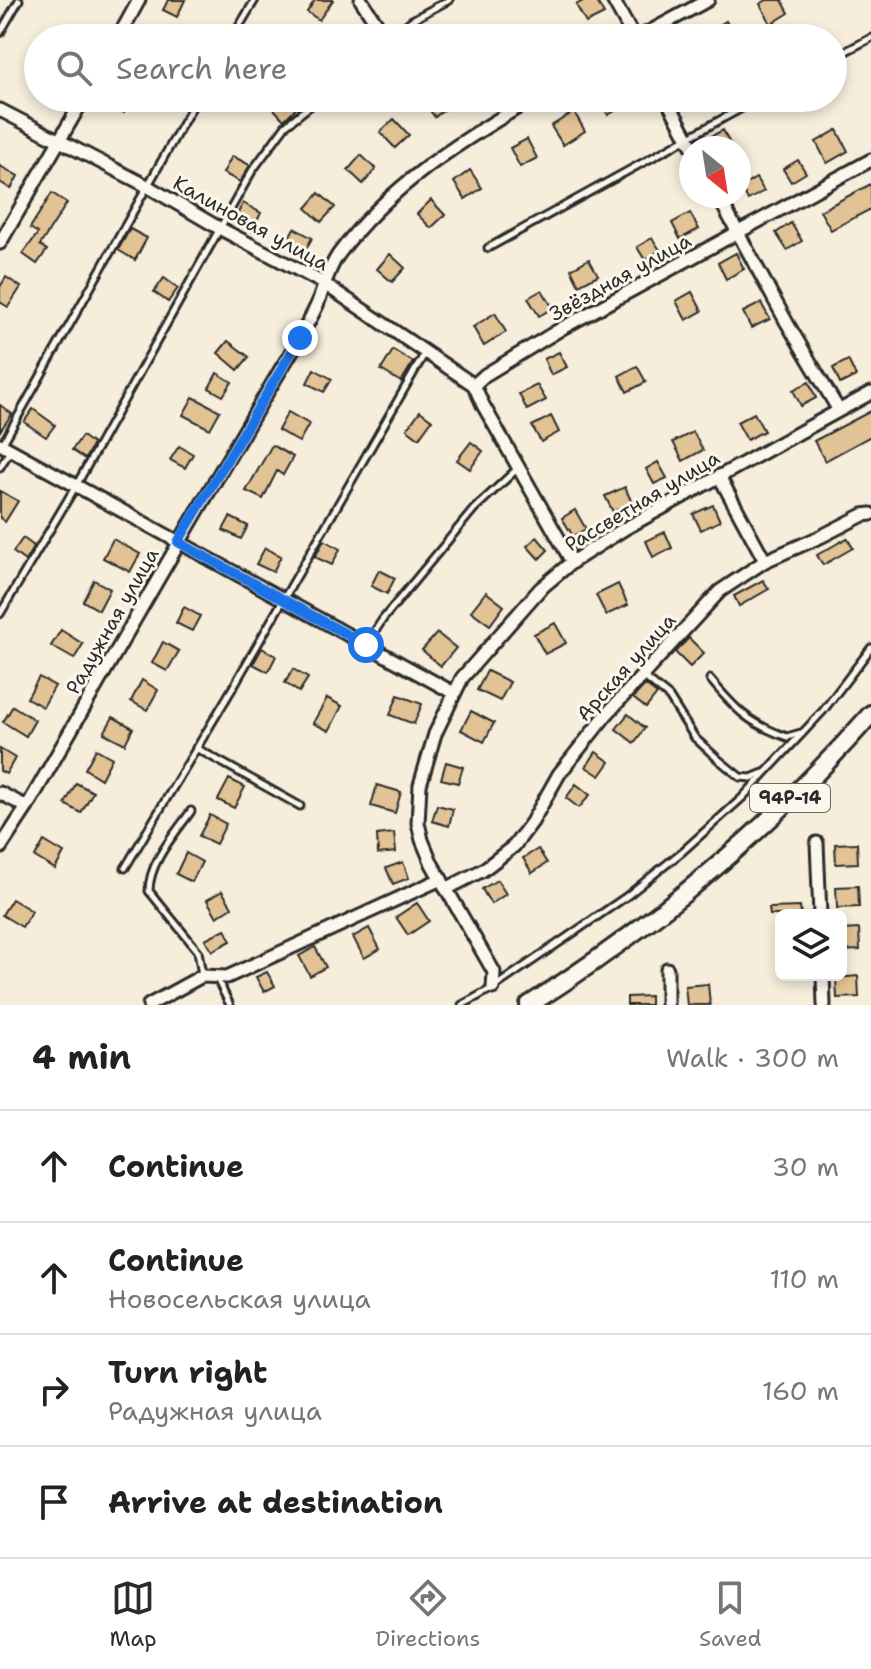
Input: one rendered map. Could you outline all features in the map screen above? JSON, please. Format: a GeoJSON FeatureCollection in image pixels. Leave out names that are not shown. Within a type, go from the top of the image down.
{"type":"FeatureCollection","features":[{"type":"Feature","properties":{"kind":"main road","name":"94Р-14"},"geometry":{"type":"LineString","coordinates":[[529,1005],[623,941],[705,877],[773,815],[871,714]]}},
{"type":"Feature","properties":{"kind":"street"},"geometry":{"type":"LineString","coordinates":[[126,24],[139,0]]}},
{"type":"Feature","properties":{"kind":"street"},"geometry":{"type":"LineString","coordinates":[[361,0],[378,24]]}},
{"type":"Feature","properties":{"kind":"street"},"geometry":{"type":"LineString","coordinates":[[613,0],[628,24]]}},
{"type":"Feature","properties":{"kind":"street"},"geometry":{"type":"LineString","coordinates":[[663,24],[708,0]]}},
{"type":"Feature","properties":{"kind":"street","name":"Калиновая улица"},"geometry":{"type":"LineString","coordinates":[[0,110],[147,186],[323,283],[474,385]]}},
{"type":"Feature","properties":{"kind":"street"},"geometry":{"type":"LineString","coordinates":[[0,243],[76,112]]}},
{"type":"Feature","properties":{"kind":"street","name":"Радужная улица"},"geometry":{"type":"LineString","coordinates":[[0,848],[27,807],[178,542],[300,338],[337,256],[363,227],[445,151],[510,112]]}},
{"type":"Feature","properties":{"kind":"street"},"geometry":{"type":"LineString","coordinates":[[673,112],[686,136]]}},
{"type":"Feature","properties":{"kind":"street","name":"Звёздная улица"},"geometry":{"type":"LineString","coordinates":[[474,385],[485,375],[564,327],[871,160]]}},
{"type":"Feature","properties":{"kind":"street"},"geometry":{"type":"LineString","coordinates":[[724,208],[838,409]]}},
{"type":"Feature","properties":{"kind":"street"},"geometry":{"type":"LineString","coordinates":[[474,385],[572,562]]}},
{"type":"Feature","properties":{"kind":"street","name":"Рассветная улица"},"geometry":{"type":"LineString","coordinates":[[493,988],[494,972],[443,884],[422,840],[418,804],[420,785],[435,734],[462,678],[540,589],[572,562],[624,529],[871,393]]}},
{"type":"Feature","properties":{"kind":"street"},"geometry":{"type":"LineString","coordinates":[[4,446],[454,693]]}},
{"type":"Feature","properties":{"kind":"street"},"geometry":{"type":"LineString","coordinates":[[719,476],[765,561]]}},
{"type":"Feature","properties":{"kind":"street","name":"Арская улица"},"geometry":{"type":"LineString","coordinates":[[202,976],[227,977],[443,884],[483,870],[514,846],[532,822],[559,774],[606,715],[720,591],[765,561],[871,514]]}},
{"type":"Feature","properties":{"kind":"street"},"geometry":{"type":"LineString","coordinates":[[0,793],[27,807]]}},
{"type":"Feature","properties":{"kind":"street"},"geometry":{"type":"LineString","coordinates":[[817,843],[820,909]]}},
{"type":"Feature","properties":{"kind":"street"},"geometry":{"type":"LineString","coordinates":[[667,969],[667,1005]]}},
{"type":"Feature","properties":{"kind":"street"},"geometry":{"type":"LineString","coordinates":[[149,1005],[202,976]]}},
{"type":"Feature","properties":{"kind":"street"},"geometry":{"type":"LineString","coordinates":[[823,981],[824,1005]]}},
{"type":"Feature","properties":{"kind":"lane"},"geometry":{"type":"LineString","coordinates":[[0,33],[19,0]]}},
{"type":"Feature","properties":{"kind":"lane"},"geometry":{"type":"LineString","coordinates":[[240,24],[255,0]]}},
{"type":"Feature","properties":{"kind":"lane"},"geometry":{"type":"LineString","coordinates":[[407,24],[449,0]]}},
{"type":"Feature","properties":{"kind":"lane"},"geometry":{"type":"LineString","coordinates":[[847,51],[871,38]]}},
{"type":"Feature","properties":{"kind":"lane"},"geometry":{"type":"LineString","coordinates":[[0,467],[4,446],[189,112]]}},
{"type":"Feature","properties":{"kind":"lane"},"geometry":{"type":"LineString","coordinates":[[0,614],[77,484],[252,171],[286,125],[302,112]]}},
{"type":"Feature","properties":{"kind":"lane"},"geometry":{"type":"LineString","coordinates":[[701,136],[738,112]]}},
{"type":"Feature","properties":{"kind":"lane"},"geometry":{"type":"LineString","coordinates":[[488,248],[679,149]]}},
{"type":"Feature","properties":{"kind":"lane"},"geometry":{"type":"LineString","coordinates":[[125,868],[425,352]]}},
{"type":"Feature","properties":{"kind":"lane"},"geometry":{"type":"LineString","coordinates":[[366,645],[383,619],[474,509],[518,468]]}},
{"type":"Feature","properties":{"kind":"lane"},"geometry":{"type":"LineString","coordinates":[[462,1005],[493,988],[627,896],[742,798],[823,711],[871,648]]}},
{"type":"Feature","properties":{"kind":"lane"},"geometry":{"type":"LineString","coordinates":[[641,675],[669,697],[695,738],[740,777],[751,778],[767,771]]}},
{"type":"Feature","properties":{"kind":"lane"},"geometry":{"type":"LineString","coordinates":[[710,679],[751,722],[767,726],[787,737],[802,733]]}},
{"type":"Feature","properties":{"kind":"lane"},"geometry":{"type":"LineString","coordinates":[[196,748],[300,806]]}},
{"type":"Feature","properties":{"kind":"lane"},"geometry":{"type":"LineString","coordinates":[[191,811],[157,861],[149,878],[149,891],[198,951],[202,976]]}},
{"type":"Feature","properties":{"kind":"lane"},"geometry":{"type":"LineString","coordinates":[[215,976],[230,1005]]}},
{"type":"Feature","properties":{"kind":"building"},"geometry":{"type":"Polygon","coordinates":[[[168,0],[185,0],[177,17],[163,10],[168,0]]]}},
{"type":"Feature","properties":{"kind":"building"},"geometry":{"type":"Polygon","coordinates":[[[315,0],[333,0],[319,20],[307,12],[315,0]]]}},
{"type":"Feature","properties":{"kind":"building"},"geometry":{"type":"Polygon","coordinates":[[[585,0],[596,0],[604,14],[586,23],[576,5],[585,0]]]}},
{"type":"Feature","properties":{"kind":"building"},"geometry":{"type":"Polygon","coordinates":[[[767,0],[782,0],[789,13],[771,24],[760,4],[767,0]]]}},
{"type":"Feature","properties":{"kind":"building"},"geometry":{"type":"Polygon","coordinates":[[[277,112],[292,112],[284,120],[277,112]]]}},
{"type":"Feature","properties":{"kind":"building"},"geometry":{"type":"Polygon","coordinates":[[[574,112],[585,131],[563,145],[551,126],[574,112]]]}},
{"type":"Feature","properties":{"kind":"building"},"geometry":{"type":"Polygon","coordinates":[[[394,119],[409,135],[395,148],[380,132],[394,119]]]}},
{"type":"Feature","properties":{"kind":"building"},"geometry":{"type":"Polygon","coordinates":[[[723,130],[726,136],[712,136],[723,130]]]}},
{"type":"Feature","properties":{"kind":"building"},"geometry":{"type":"Polygon","coordinates":[[[837,130],[848,151],[827,163],[816,142],[837,130]]]}},
{"type":"Feature","properties":{"kind":"building"},"geometry":{"type":"Polygon","coordinates":[[[527,139],[537,158],[520,167],[510,148],[527,139]]]}},
{"type":"Feature","properties":{"kind":"building"},"geometry":{"type":"Polygon","coordinates":[[[361,155],[376,169],[363,184],[348,170],[361,155]]]}},
{"type":"Feature","properties":{"kind":"building"},"geometry":{"type":"Polygon","coordinates":[[[232,156],[250,165],[240,182],[223,173],[232,156]]]}},
{"type":"Feature","properties":{"kind":"building"},"geometry":{"type":"Polygon","coordinates":[[[798,160],[806,173],[791,182],[783,169],[798,160]]]}},
{"type":"Feature","properties":{"kind":"building"},"geometry":{"type":"Polygon","coordinates":[[[0,166],[18,176],[11,189],[0,182],[0,166]]]}},
{"type":"Feature","properties":{"kind":"building"},"geometry":{"type":"Polygon","coordinates":[[[470,170],[482,188],[465,199],[454,182],[470,170]]]}},
{"type":"Feature","properties":{"kind":"building"},"geometry":{"type":"Polygon","coordinates":[[[756,178],[764,191],[751,198],[751,181],[756,178]]]}},
{"type":"Feature","properties":{"kind":"building"},"geometry":{"type":"Polygon","coordinates":[[[871,184],[871,209],[831,230],[820,211],[871,184]]]}},
{"type":"Feature","properties":{"kind":"building"},"geometry":{"type":"Polygon","coordinates":[[[52,193],[67,203],[40,245],[47,250],[37,264],[23,254],[38,233],[30,228],[52,193]]]}},
{"type":"Feature","properties":{"kind":"building"},"geometry":{"type":"Polygon","coordinates":[[[319,193],[335,207],[321,222],[306,208],[319,193]]]}},
{"type":"Feature","properties":{"kind":"building"},"geometry":{"type":"Polygon","coordinates":[[[431,200],[445,215],[431,228],[417,214],[431,200]]]}},
{"type":"Feature","properties":{"kind":"building"},"geometry":{"type":"Polygon","coordinates":[[[243,203],[261,213],[252,231],[234,221],[243,203]]]}},
{"type":"Feature","properties":{"kind":"building"},"geometry":{"type":"Polygon","coordinates":[[[690,213],[699,229],[680,239],[672,223],[690,213]]]}},
{"type":"Feature","properties":{"kind":"building"},"geometry":{"type":"Polygon","coordinates":[[[791,223],[802,241],[787,250],[776,233],[791,223]]]}},
{"type":"Feature","properties":{"kind":"building"},"geometry":{"type":"Polygon","coordinates":[[[294,228],[312,238],[303,255],[285,245],[294,228]]]}},
{"type":"Feature","properties":{"kind":"building"},"geometry":{"type":"Polygon","coordinates":[[[130,229],[147,238],[135,260],[118,250],[130,229]]]}},
{"type":"Feature","properties":{"kind":"building"},"geometry":{"type":"Polygon","coordinates":[[[652,238],[660,250],[645,260],[637,247],[652,238]]]}},
{"type":"Feature","properties":{"kind":"building"},"geometry":{"type":"Polygon","coordinates":[[[736,253],[744,269],[726,279],[718,263],[736,253]]]}},
{"type":"Feature","properties":{"kind":"building"},"geometry":{"type":"Polygon","coordinates":[[[390,254],[405,268],[392,282],[377,269],[390,254]]]}},
{"type":"Feature","properties":{"kind":"building"},"geometry":{"type":"Polygon","coordinates":[[[589,259],[598,275],[579,285],[571,269],[589,259]]]}},
{"type":"Feature","properties":{"kind":"building"},"geometry":{"type":"Polygon","coordinates":[[[6,277],[21,287],[8,307],[0,302],[0,287],[6,277]]]}},
{"type":"Feature","properties":{"kind":"building"},"geometry":{"type":"Polygon","coordinates":[[[164,278],[178,288],[168,302],[154,292],[164,278]]]}},
{"type":"Feature","properties":{"kind":"building"},"geometry":{"type":"Polygon","coordinates":[[[542,290],[553,308],[539,316],[528,298],[542,290]]]}},
{"type":"Feature","properties":{"kind":"building"},"geometry":{"type":"Polygon","coordinates":[[[692,292],[702,311],[686,320],[676,301],[692,292]]]}},
{"type":"Feature","properties":{"kind":"building"},"geometry":{"type":"Polygon","coordinates":[[[761,303],[770,319],[751,328],[743,312],[761,303]]]}},
{"type":"Feature","properties":{"kind":"building"},"geometry":{"type":"Polygon","coordinates":[[[495,313],[506,332],[484,346],[473,327],[495,313]]]}},
{"type":"Feature","properties":{"kind":"building"},"geometry":{"type":"Polygon","coordinates":[[[228,341],[249,357],[238,370],[218,353],[228,341]]]}},
{"type":"Feature","properties":{"kind":"building"},"geometry":{"type":"Polygon","coordinates":[[[393,350],[413,362],[401,382],[381,370],[393,350]]]}},
{"type":"Feature","properties":{"kind":"building"},"geometry":{"type":"Polygon","coordinates":[[[559,352],[567,367],[551,375],[544,359],[559,352]]]}},
{"type":"Feature","properties":{"kind":"building"},"geometry":{"type":"Polygon","coordinates":[[[848,360],[856,376],[840,384],[833,368],[848,360]]]}},
{"type":"Feature","properties":{"kind":"building"},"geometry":{"type":"Polygon","coordinates":[[[637,366],[646,382],[627,392],[619,376],[637,366]]]}},
{"type":"Feature","properties":{"kind":"building"},"geometry":{"type":"Polygon","coordinates":[[[314,369],[332,379],[324,392],[307,383],[314,369]]]}},
{"type":"Feature","properties":{"kind":"building"},"geometry":{"type":"Polygon","coordinates":[[[217,373],[232,382],[223,396],[209,388],[217,373]]]}},
{"type":"Feature","properties":{"kind":"building"},"geometry":{"type":"Polygon","coordinates":[[[809,382],[816,398],[801,406],[793,390],[809,382]]]}},
{"type":"Feature","properties":{"kind":"building"},"geometry":{"type":"Polygon","coordinates":[[[537,385],[546,400],[527,410],[519,394],[537,385]]]}},
{"type":"Feature","properties":{"kind":"building"},"geometry":{"type":"Polygon","coordinates":[[[193,397],[220,411],[210,429],[183,415],[193,397]]]}},
{"type":"Feature","properties":{"kind":"building"},"geometry":{"type":"Polygon","coordinates":[[[0,405],[12,414],[0,431],[0,405]]]}},
{"type":"Feature","properties":{"kind":"building"},"geometry":{"type":"Polygon","coordinates":[[[33,409],[55,425],[46,437],[24,422],[33,409]]]}},
{"type":"Feature","properties":{"kind":"building"},"geometry":{"type":"Polygon","coordinates":[[[420,411],[432,420],[419,438],[407,429],[420,411]]]}},
{"type":"Feature","properties":{"kind":"building"},"geometry":{"type":"Polygon","coordinates":[[[871,411],[871,436],[825,461],[814,441],[871,411]]]}},
{"type":"Feature","properties":{"kind":"building"},"geometry":{"type":"Polygon","coordinates":[[[288,412],[309,424],[299,442],[278,430],[288,412]]]}},
{"type":"Feature","properties":{"kind":"building"},"geometry":{"type":"Polygon","coordinates":[[[754,413],[764,431],[747,440],[737,422],[754,413]]]}},
{"type":"Feature","properties":{"kind":"building"},"geometry":{"type":"Polygon","coordinates":[[[551,416],[559,432],[541,442],[532,426],[551,416]]]}},
{"type":"Feature","properties":{"kind":"building"},"geometry":{"type":"Polygon","coordinates":[[[693,432],[703,450],[683,461],[673,442],[693,432]]]}},
{"type":"Feature","properties":{"kind":"building"},"geometry":{"type":"Polygon","coordinates":[[[82,436],[93,444],[85,459],[72,450],[82,436]]]}},
{"type":"Feature","properties":{"kind":"building"},"geometry":{"type":"Polygon","coordinates":[[[471,442],[483,451],[470,469],[457,460],[471,442]]]}},
{"type":"Feature","properties":{"kind":"building"},"geometry":{"type":"Polygon","coordinates":[[[272,445],[293,457],[283,475],[277,471],[263,499],[246,491],[272,445]]]}},
{"type":"Feature","properties":{"kind":"building"},"geometry":{"type":"Polygon","coordinates":[[[179,446],[193,454],[185,468],[170,460],[179,446]]]}},
{"type":"Feature","properties":{"kind":"building"},"geometry":{"type":"Polygon","coordinates":[[[658,462],[667,478],[654,484],[646,469],[658,462]]]}},
{"type":"Feature","properties":{"kind":"building"},"geometry":{"type":"Polygon","coordinates":[[[625,487],[632,503],[613,512],[605,496],[625,487]]]}},
{"type":"Feature","properties":{"kind":"building"},"geometry":{"type":"Polygon","coordinates":[[[0,491],[18,501],[5,522],[0,518],[0,491]]]}},
{"type":"Feature","properties":{"kind":"building"},"geometry":{"type":"Polygon","coordinates":[[[713,505],[720,521],[701,530],[693,514],[713,505]]]}},
{"type":"Feature","properties":{"kind":"building"},"geometry":{"type":"Polygon","coordinates":[[[575,510],[586,529],[573,536],[562,518],[575,510]]]}},
{"type":"Feature","properties":{"kind":"building"},"geometry":{"type":"Polygon","coordinates":[[[230,517],[248,526],[241,539],[223,530],[230,517]]]}},
{"type":"Feature","properties":{"kind":"building"},"geometry":{"type":"Polygon","coordinates":[[[665,532],[672,548],[653,557],[646,541],[665,532]]]}},
{"type":"Feature","properties":{"kind":"building"},"geometry":{"type":"Polygon","coordinates":[[[537,537],[548,550],[539,559],[527,546],[537,537]]]}},
{"type":"Feature","properties":{"kind":"building"},"geometry":{"type":"Polygon","coordinates":[[[23,538],[34,546],[25,561],[13,552],[23,538]]]}},
{"type":"Feature","properties":{"kind":"building"},"geometry":{"type":"Polygon","coordinates":[[[847,538],[853,548],[823,565],[817,555],[847,538]]]}},
{"type":"Feature","properties":{"kind":"building"},"geometry":{"type":"Polygon","coordinates":[[[113,539],[140,554],[130,572],[103,558],[113,539]]]}},
{"type":"Feature","properties":{"kind":"building"},"geometry":{"type":"Polygon","coordinates":[[[324,540],[340,549],[332,565],[315,557],[324,540]]]}},
{"type":"Feature","properties":{"kind":"building"},"geometry":{"type":"Polygon","coordinates":[[[265,548],[281,556],[273,572],[256,564],[265,548]]]}},
{"type":"Feature","properties":{"kind":"building"},"geometry":{"type":"Polygon","coordinates":[[[379,570],[395,578],[387,594],[371,586],[379,570]]]}},
{"type":"Feature","properties":{"kind":"building"},"geometry":{"type":"Polygon","coordinates":[[[94,580],[110,589],[99,610],[83,601],[94,580]]]}},
{"type":"Feature","properties":{"kind":"building"},"geometry":{"type":"Polygon","coordinates":[[[763,580],[769,589],[739,606],[734,596],[763,580]]]}},
{"type":"Feature","properties":{"kind":"building"},"geometry":{"type":"Polygon","coordinates":[[[618,584],[628,605],[606,615],[596,595],[618,584]]]}},
{"type":"Feature","properties":{"kind":"building"},"geometry":{"type":"Polygon","coordinates":[[[486,592],[504,606],[490,625],[471,611],[486,592]]]}},
{"type":"Feature","properties":{"kind":"building"},"geometry":{"type":"Polygon","coordinates":[[[184,607],[200,616],[192,631],[176,623],[184,607]]]}},
{"type":"Feature","properties":{"kind":"building"},"geometry":{"type":"Polygon","coordinates":[[[555,623],[566,643],[545,654],[534,634],[555,623]]]}},
{"type":"Feature","properties":{"kind":"building"},"geometry":{"type":"Polygon","coordinates":[[[61,630],[83,644],[74,659],[51,646],[61,630]]]}},
{"type":"Feature","properties":{"kind":"building"},"geometry":{"type":"Polygon","coordinates":[[[437,633],[456,648],[441,666],[422,650],[437,633]]]}},
{"type":"Feature","properties":{"kind":"building"},"geometry":{"type":"Polygon","coordinates":[[[689,638],[704,653],[690,667],[675,652],[689,638]]]}},
{"type":"Feature","properties":{"kind":"building"},"geometry":{"type":"Polygon","coordinates":[[[163,642],[179,651],[167,671],[152,663],[163,642]]]}},
{"type":"Feature","properties":{"kind":"building"},"geometry":{"type":"Polygon","coordinates":[[[262,648],[276,656],[268,672],[253,664],[262,648]]]}},
{"type":"Feature","properties":{"kind":"building"},"geometry":{"type":"Polygon","coordinates":[[[293,669],[308,678],[299,692],[285,683],[293,669]]]}},
{"type":"Feature","properties":{"kind":"building"},"geometry":{"type":"Polygon","coordinates":[[[487,671],[510,682],[500,701],[477,690],[487,671]]]}},
{"type":"Feature","properties":{"kind":"building"},"geometry":{"type":"Polygon","coordinates":[[[39,677],[55,686],[43,707],[27,698],[39,677]]]}},
{"type":"Feature","properties":{"kind":"building"},"geometry":{"type":"Polygon","coordinates":[[[142,680],[158,690],[147,710],[131,701],[142,680]]]}},
{"type":"Feature","properties":{"kind":"building"},"geometry":{"type":"Polygon","coordinates":[[[645,685],[657,694],[646,708],[633,698],[645,685]]]}},
{"type":"Feature","properties":{"kind":"building"},"geometry":{"type":"Polygon","coordinates":[[[398,695],[422,704],[414,724],[390,715],[398,695]]]}},
{"type":"Feature","properties":{"kind":"building"},"geometry":{"type":"Polygon","coordinates":[[[327,698],[342,706],[329,731],[313,723],[327,698]]]}},
{"type":"Feature","properties":{"kind":"building"},"geometry":{"type":"Polygon","coordinates":[[[13,706],[35,720],[26,736],[3,722],[13,706]]]}},
{"type":"Feature","properties":{"kind":"building"},"geometry":{"type":"Polygon","coordinates":[[[471,711],[494,723],[484,742],[461,730],[471,711]]]}},
{"type":"Feature","properties":{"kind":"building"},"geometry":{"type":"Polygon","coordinates":[[[628,714],[645,728],[634,743],[616,729],[628,714]]]}},
{"type":"Feature","properties":{"kind":"building"},"geometry":{"type":"Polygon","coordinates":[[[113,717],[133,728],[125,744],[104,733],[113,717]]]}},
{"type":"Feature","properties":{"kind":"building"},"geometry":{"type":"Polygon","coordinates":[[[0,749],[15,758],[6,774],[0,771],[0,749]]]}},
{"type":"Feature","properties":{"kind":"building"},"geometry":{"type":"Polygon","coordinates":[[[96,749],[112,758],[101,779],[85,769],[96,749]]]}},
{"type":"Feature","properties":{"kind":"building"},"geometry":{"type":"Polygon","coordinates":[[[596,752],[610,762],[600,776],[586,767],[596,752]]]}},
{"type":"Feature","properties":{"kind":"building"},"geometry":{"type":"Polygon","coordinates":[[[446,762],[463,767],[458,783],[441,779],[446,762]]]}},
{"type":"Feature","properties":{"kind":"building"},"geometry":{"type":"Polygon","coordinates":[[[229,779],[245,787],[234,808],[218,800],[229,779]]]}},
{"type":"Feature","properties":{"kind":"building"},"geometry":{"type":"Polygon","coordinates":[[[76,783],[93,792],[81,813],[65,804],[76,783]]]}},
{"type":"Feature","properties":{"kind":"building"},"geometry":{"type":"Polygon","coordinates":[[[576,784],[590,795],[579,808],[566,798],[576,784]]]}},
{"type":"Feature","properties":{"kind":"building"},"geometry":{"type":"Polygon","coordinates":[[[377,785],[401,792],[395,813],[371,806],[377,785]]]}},
{"type":"Feature","properties":{"kind":"building"},"geometry":{"type":"Polygon","coordinates":[[[437,805],[453,809],[449,826],[432,821],[437,805]]]}},
{"type":"Feature","properties":{"kind":"building"},"geometry":{"type":"Polygon","coordinates":[[[210,815],[226,824],[216,844],[199,836],[210,815]]]}},
{"type":"Feature","properties":{"kind":"building"},"geometry":{"type":"Polygon","coordinates":[[[394,833],[396,852],[378,854],[377,835],[394,833]]]}},
{"type":"Feature","properties":{"kind":"building"},"geometry":{"type":"Polygon","coordinates":[[[44,841],[64,853],[55,869],[35,857],[44,841]]]}},
{"type":"Feature","properties":{"kind":"building"},"geometry":{"type":"Polygon","coordinates":[[[857,843],[858,863],[836,864],[835,844],[857,843]]]}},
{"type":"Feature","properties":{"kind":"building"},"geometry":{"type":"Polygon","coordinates":[[[538,849],[547,863],[532,873],[523,858],[538,849]]]}},
{"type":"Feature","properties":{"kind":"building"},"geometry":{"type":"Polygon","coordinates":[[[186,853],[202,862],[192,882],[176,874],[186,853]]]}},
{"type":"Feature","properties":{"kind":"building"},"geometry":{"type":"Polygon","coordinates":[[[403,862],[409,878],[393,884],[386,868],[403,862]]]}},
{"type":"Feature","properties":{"kind":"building"},"geometry":{"type":"Polygon","coordinates":[[[497,880],[506,894],[491,904],[482,889],[497,880]]]}},
{"type":"Feature","properties":{"kind":"building"},"geometry":{"type":"Polygon","coordinates":[[[858,886],[859,907],[837,908],[836,887],[858,886]]]}},
{"type":"Feature","properties":{"kind":"building"},"geometry":{"type":"Polygon","coordinates":[[[222,891],[232,907],[217,917],[207,900],[222,891]]]}},
{"type":"Feature","properties":{"kind":"building"},"geometry":{"type":"Polygon","coordinates":[[[12,899],[32,911],[22,927],[2,915],[12,899]]]}},
{"type":"Feature","properties":{"kind":"building"},"geometry":{"type":"Polygon","coordinates":[[[417,903],[429,921],[408,935],[396,917],[417,903]]]}},
{"type":"Feature","properties":{"kind":"building"},"geometry":{"type":"Polygon","coordinates":[[[769,908],[800,909],[775,909],[775,915],[770,915],[769,908]]]}},
{"type":"Feature","properties":{"kind":"building"},"geometry":{"type":"Polygon","coordinates":[[[369,928],[380,949],[364,958],[353,937],[369,928]]]}},
{"type":"Feature","properties":{"kind":"building"},"geometry":{"type":"Polygon","coordinates":[[[225,929],[231,941],[212,951],[205,939],[225,929]]]}},
{"type":"Feature","properties":{"kind":"building"},"geometry":{"type":"Polygon","coordinates":[[[859,929],[860,950],[847,951],[847,930],[859,929]]]}},
{"type":"Feature","properties":{"kind":"building"},"geometry":{"type":"Polygon","coordinates":[[[315,947],[326,967],[310,976],[299,956],[315,947]]]}},
{"type":"Feature","properties":{"kind":"building"},"geometry":{"type":"Polygon","coordinates":[[[267,972],[275,986],[264,992],[256,977],[267,972]]]}},
{"type":"Feature","properties":{"kind":"building"},"geometry":{"type":"Polygon","coordinates":[[[858,976],[859,997],[837,998],[836,981],[847,981],[847,977],[858,976]]]}},
{"type":"Feature","properties":{"kind":"building"},"geometry":{"type":"Polygon","coordinates":[[[708,984],[710,1005],[687,1005],[685,986],[708,984]]]}},
{"type":"Feature","properties":{"kind":"building"},"geometry":{"type":"Polygon","coordinates":[[[650,996],[650,1005],[627,1005],[627,997],[650,996]]]}},
{"type":"Feature","properties":{"kind":"route"},"geometry":{"type":"LineString","coordinates":[[300,338],[178,542],[366,645]]}}]}
